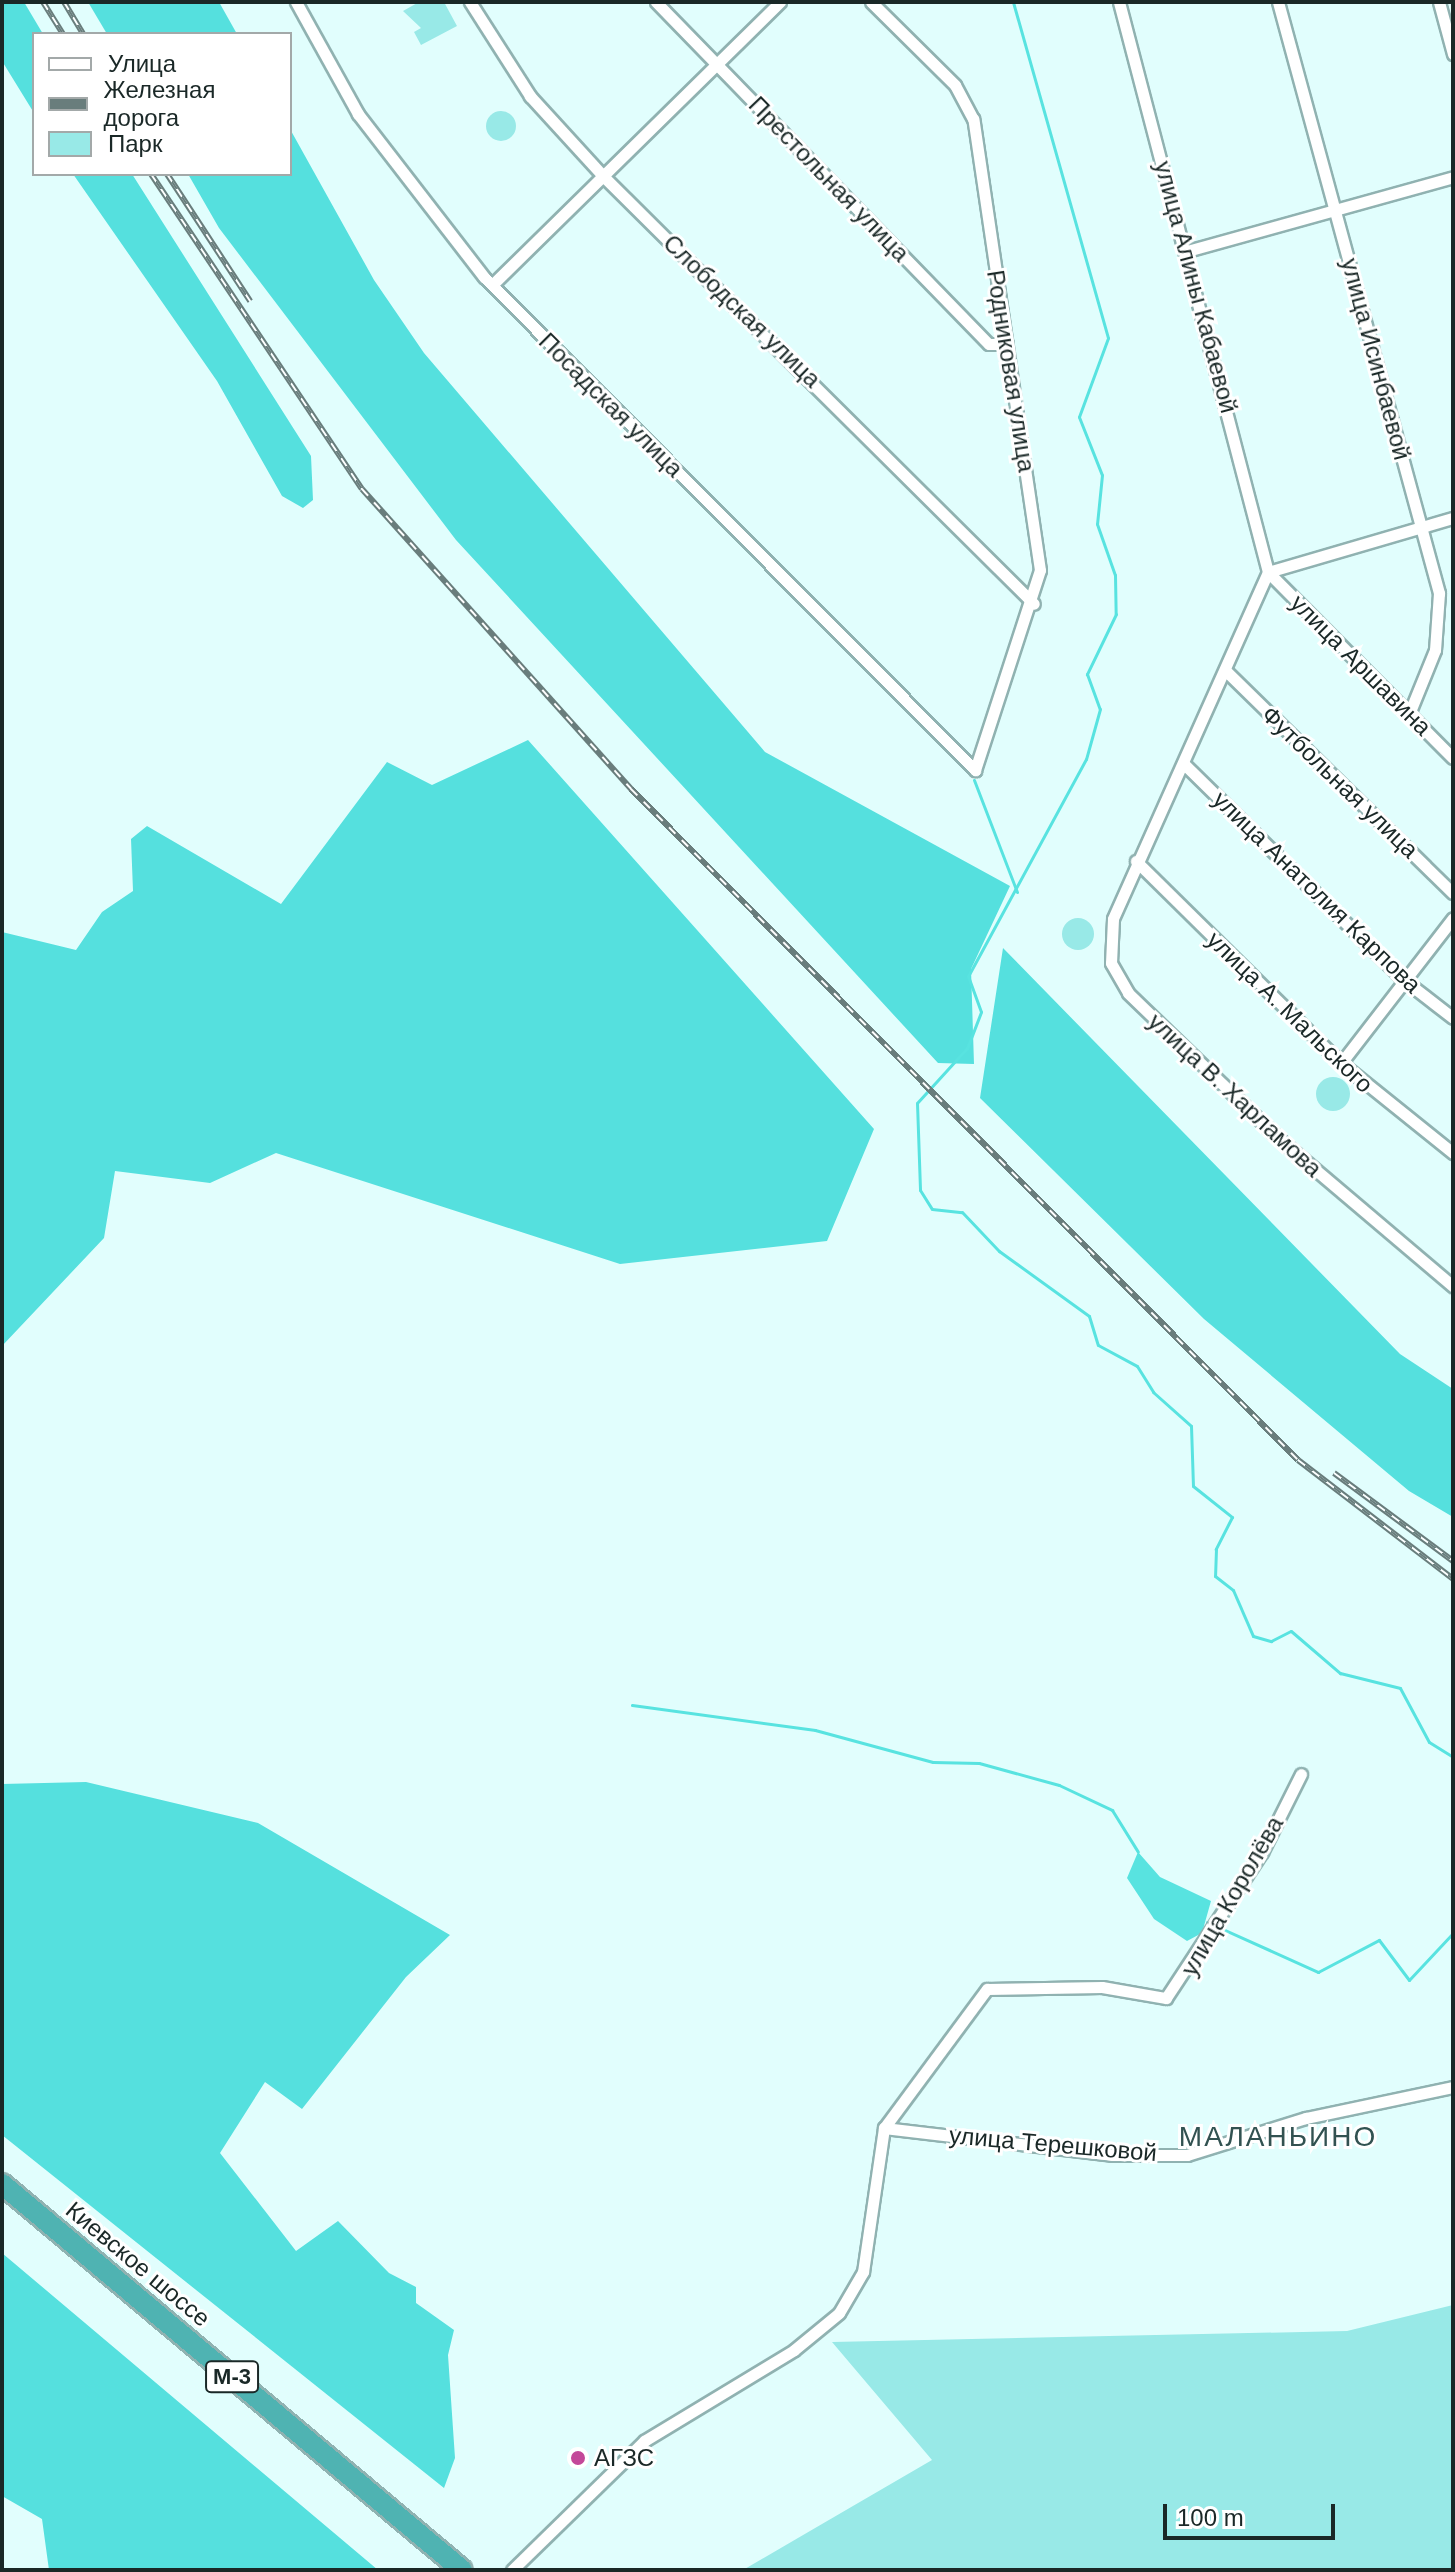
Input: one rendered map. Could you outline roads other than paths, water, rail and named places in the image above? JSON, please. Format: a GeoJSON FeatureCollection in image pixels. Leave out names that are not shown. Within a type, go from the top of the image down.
{"type":"FeatureCollection","features":[{"type":"Feature","properties":{"kind":"highway","name":"Киевское шоссе"},"geometry":{"type":"LineString","coordinates":[[2,2184],[462,2570]]}},
{"type":"Feature","properties":{"kind":"street","name":"Посадская улица"},"geometry":{"type":"LineString","coordinates":[[296,2],[358,114],[494,283],[975,770]]}},
{"type":"Feature","properties":{"kind":"street","name":"Слободская улица"},"geometry":{"type":"LineString","coordinates":[[470,2],[530,96],[603,176],[1034,604]]}},
{"type":"Feature","properties":{"kind":"street","name":"Престольная улица"},"geometry":{"type":"LineString","coordinates":[[656,2],[989,344],[1007,344]]}},
{"type":"Feature","properties":{"kind":"street"},"geometry":{"type":"LineString","coordinates":[[494,283],[780,2]]}},
{"type":"Feature","properties":{"kind":"street","name":"Родниковая улица"},"geometry":{"type":"LineString","coordinates":[[871,2],[967,102],[1040,570],[1034,604],[975,770]]}},
{"type":"Feature","properties":{"kind":"street","name":"улица Алины Кабаевой"},"geometry":{"type":"LineString","coordinates":[[1119,2],[1187,251],[1268,572]]}},
{"type":"Feature","properties":{"kind":"street","name":"улица Исинбаевой"},"geometry":{"type":"LineString","coordinates":[[1278,2],[1422,527],[1440,622],[1425,686],[1409,714]]}},
{"type":"Feature","properties":{"kind":"street"},"geometry":{"type":"LineString","coordinates":[[1439,2],[1453,54]]}},
{"type":"Feature","properties":{"kind":"street"},"geometry":{"type":"LineString","coordinates":[[1187,251],[1453,177]]}},
{"type":"Feature","properties":{"kind":"street"},"geometry":{"type":"LineString","coordinates":[[1268,572],[1453,518]]}},
{"type":"Feature","properties":{"kind":"street","name":"улица В. Харламова"},"geometry":{"type":"LineString","coordinates":[[1268,572],[1227,672],[1136,861],[1107,943],[1128,993],[1329,1184],[1453,1286]]}},
{"type":"Feature","properties":{"kind":"street","name":"улица Аршавина"},"geometry":{"type":"LineString","coordinates":[[1268,572],[1453,758]]}},
{"type":"Feature","properties":{"kind":"street","name":"Футбольная улица"},"geometry":{"type":"LineString","coordinates":[[1227,672],[1453,893]]}},
{"type":"Feature","properties":{"kind":"street","name":"улица Анатолия Карпова"},"geometry":{"type":"LineString","coordinates":[[1183,763],[1404,980],[1453,1018]]}},
{"type":"Feature","properties":{"kind":"street","name":"улица А. Мальского"},"geometry":{"type":"LineString","coordinates":[[1136,861],[1341,1063],[1453,1153]]}},
{"type":"Feature","properties":{"kind":"street"},"geometry":{"type":"LineString","coordinates":[[1341,1063],[1453,918]]}},
{"type":"Feature","properties":{"kind":"street","name":"улица Королёва"},"geometry":{"type":"LineString","coordinates":[[884,2128],[987,1989],[1102,1987],[1166,1998],[1262,1852],[1301,1774]]}},
{"type":"Feature","properties":{"kind":"street","name":"улица Терешковой"},"geometry":{"type":"LineString","coordinates":[[884,2128],[1113,2155],[1187,2155],[1306,2118],[1453,2087]]}},
{"type":"Feature","properties":{"kind":"street"},"geometry":{"type":"LineString","coordinates":[[512,2570],[531,2548],[644,2441],[794,2350],[839,2313],[863,2272],[884,2128]]}},
{"type":"Feature","properties":{"kind":"waterway"},"geometry":{"type":"LineString","coordinates":[[1013,2],[1108,338],[1079,417],[1102,475],[1097,524],[1115,575],[1116,614],[1087,674],[1100,709],[1086,759],[968,976],[981,1012],[967,1048],[917,1103],[920,1190],[932,1209],[962,1212],[999,1251],[1089,1316],[1098,1345],[1137,1366],[1153,1392],[1191,1426],[1193,1486],[1232,1517],[1216,1549],[1215,1576],[1233,1590],[1253,1636],[1271,1641],[1291,1631],[1340,1673],[1400,1688],[1429,1742],[1453,1757]]}},
{"type":"Feature","properties":{"kind":"waterway"},"geometry":{"type":"LineString","coordinates":[[974,780],[1017,892]]}},
{"type":"Feature","properties":{"kind":"waterway"},"geometry":{"type":"LineString","coordinates":[[632,1705],[815,1730],[933,1762],[979,1763],[1059,1785],[1112,1810],[1138,1852]]}},
{"type":"Feature","properties":{"kind":"waterway"},"geometry":{"type":"LineString","coordinates":[[1207,1922],[1318,1972],[1379,1940],[1409,1980],[1453,1933]]}},
{"type":"Feature","properties":{"kind":"railway"},"geometry":{"type":"LineString","coordinates":[[43,2],[62,32]]}},
{"type":"Feature","properties":{"kind":"railway"},"geometry":{"type":"LineString","coordinates":[[64,2],[82,32]]}},
{"type":"Feature","properties":{"kind":"railway"},"geometry":{"type":"LineString","coordinates":[[152,176],[362,489],[631,789],[1298,1460],[1453,1579]]}},
{"type":"Feature","properties":{"kind":"railway"},"geometry":{"type":"LineString","coordinates":[[168,176],[250,301]]}},
{"type":"Feature","properties":{"kind":"railway"},"geometry":{"type":"LineString","coordinates":[[1334,1473],[1453,1561]]}},
{"type":"Feature","properties":{"kind":"place","name":"АГЗС"},"geometry":{"type":"Point","coordinates":[578,2458]}},
{"type":"Feature","properties":{"kind":"district","name":"МАЛАНЬИНО"},"geometry":{"type":"Point","coordinates":[1278,2137]}}]}
